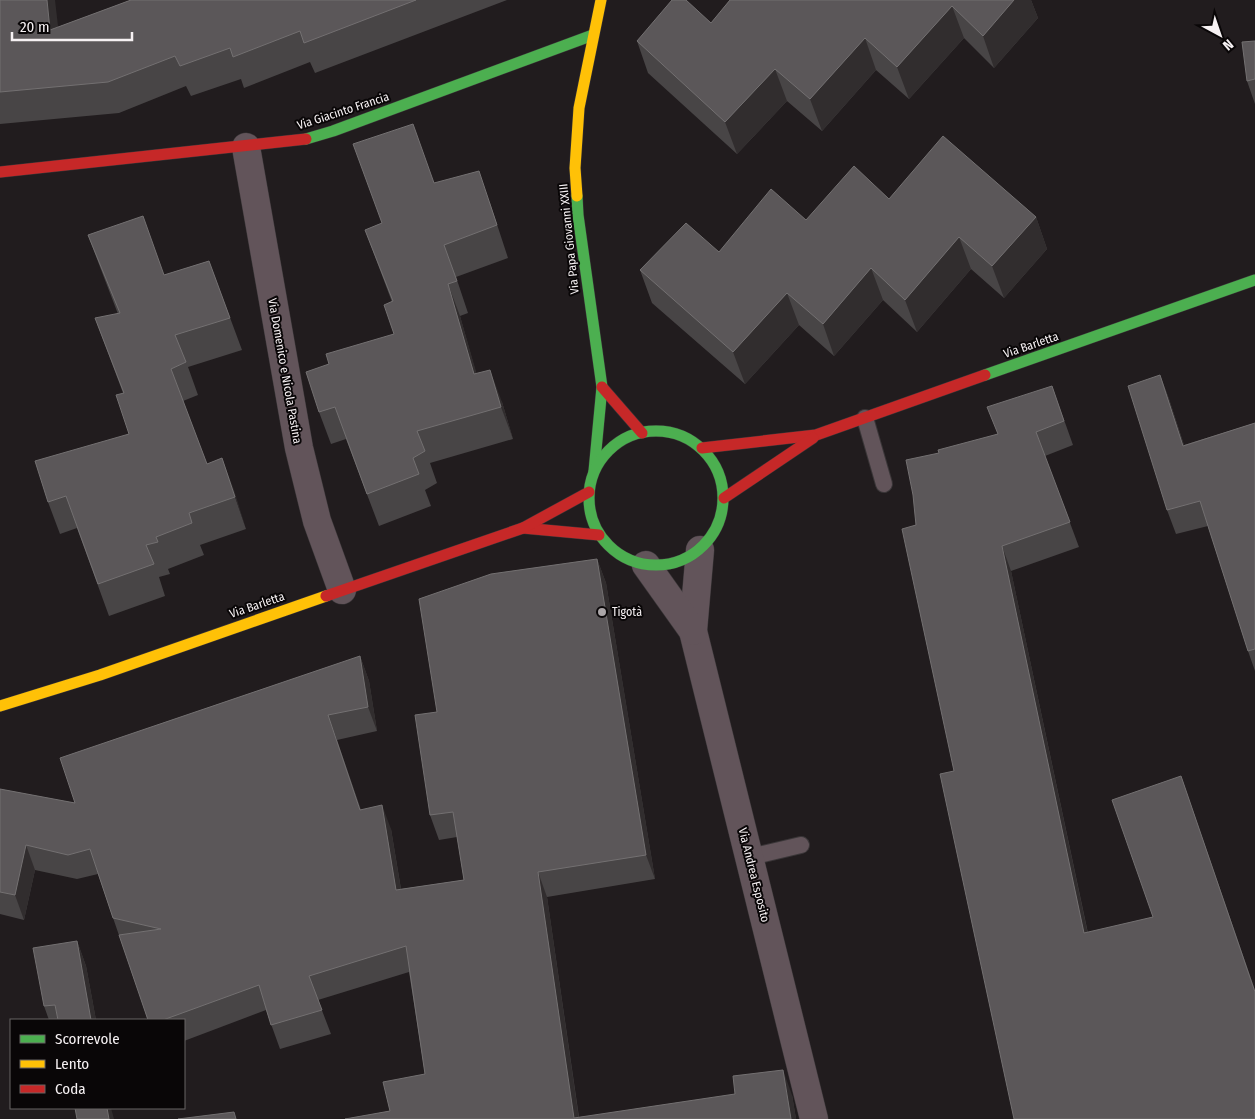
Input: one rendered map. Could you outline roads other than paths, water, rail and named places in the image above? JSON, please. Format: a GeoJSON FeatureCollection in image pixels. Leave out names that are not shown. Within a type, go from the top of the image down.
{"type":"FeatureCollection","features":[{"type":"Feature","properties":{"kind":"main road","name":"Via Papa Giovanni XXIII"},"geometry":{"type":"LineString","coordinates":[[594,471],[602,387],[578,215],[575,168],[579,108],[601,0]]}},
{"type":"Feature","properties":{"kind":"main road","name":"Via Giacinto Francia"},"geometry":{"type":"LineString","coordinates":[[0,172],[246,147],[306,139],[333,131],[593,35]]}},
{"type":"Feature","properties":{"kind":"main road","name":"Via Barletta"},"geometry":{"type":"LineString","coordinates":[[702,448],[816,435],[1255,280]]}},
{"type":"Feature","properties":{"kind":"main road"},"geometry":{"type":"LineString","coordinates":[[602,387],[642,433]]}},
{"type":"Feature","properties":{"kind":"main road"},"geometry":{"type":"LineString","coordinates":[[663,431],[684,436],[702,448],[713,463],[721,480],[724,498],[721,517],[712,535],[700,550],[684,560],[665,565],[646,565],[627,559],[612,549],[599,534],[591,514],[589,492],[594,471],[606,454],[622,440],[642,433],[663,431]]}},
{"type":"Feature","properties":{"kind":"main road","name":"Via Barletta"},"geometry":{"type":"LineString","coordinates":[[724,498],[816,435]]}},
{"type":"Feature","properties":{"kind":"main road","name":"Via Barletta"},"geometry":{"type":"LineString","coordinates":[[0,706],[100,675],[523,528],[589,492]]}},
{"type":"Feature","properties":{"kind":"main road","name":"Via Barletta"},"geometry":{"type":"LineString","coordinates":[[523,528],[599,534]]}},
{"type":"Feature","properties":{"kind":"street","name":"Via Domenico e Nicola Pastina"},"geometry":{"type":"LineString","coordinates":[[246,147],[298,448],[318,521],[342,590]]}},
{"type":"Feature","properties":{"kind":"street","name":"Via Andrea Esposito"},"geometry":{"type":"LineString","coordinates":[[700,550],[693,631],[814,1119]]}},
{"type":"Feature","properties":{"kind":"street","name":"Via Andrea Esposito"},"geometry":{"type":"LineString","coordinates":[[646,565],[693,631]]}},
{"type":"Feature","properties":{"kind":"lane"},"geometry":{"type":"LineString","coordinates":[[865,418],[884,484]]}},
{"type":"Feature","properties":{"kind":"lane"},"geometry":{"type":"LineString","coordinates":[[750,857],[801,845]]}},
{"type":"Feature","properties":{"kind":"place","name":"Tigotà"},"geometry":{"type":"Point","coordinates":[602,612]}}]}
